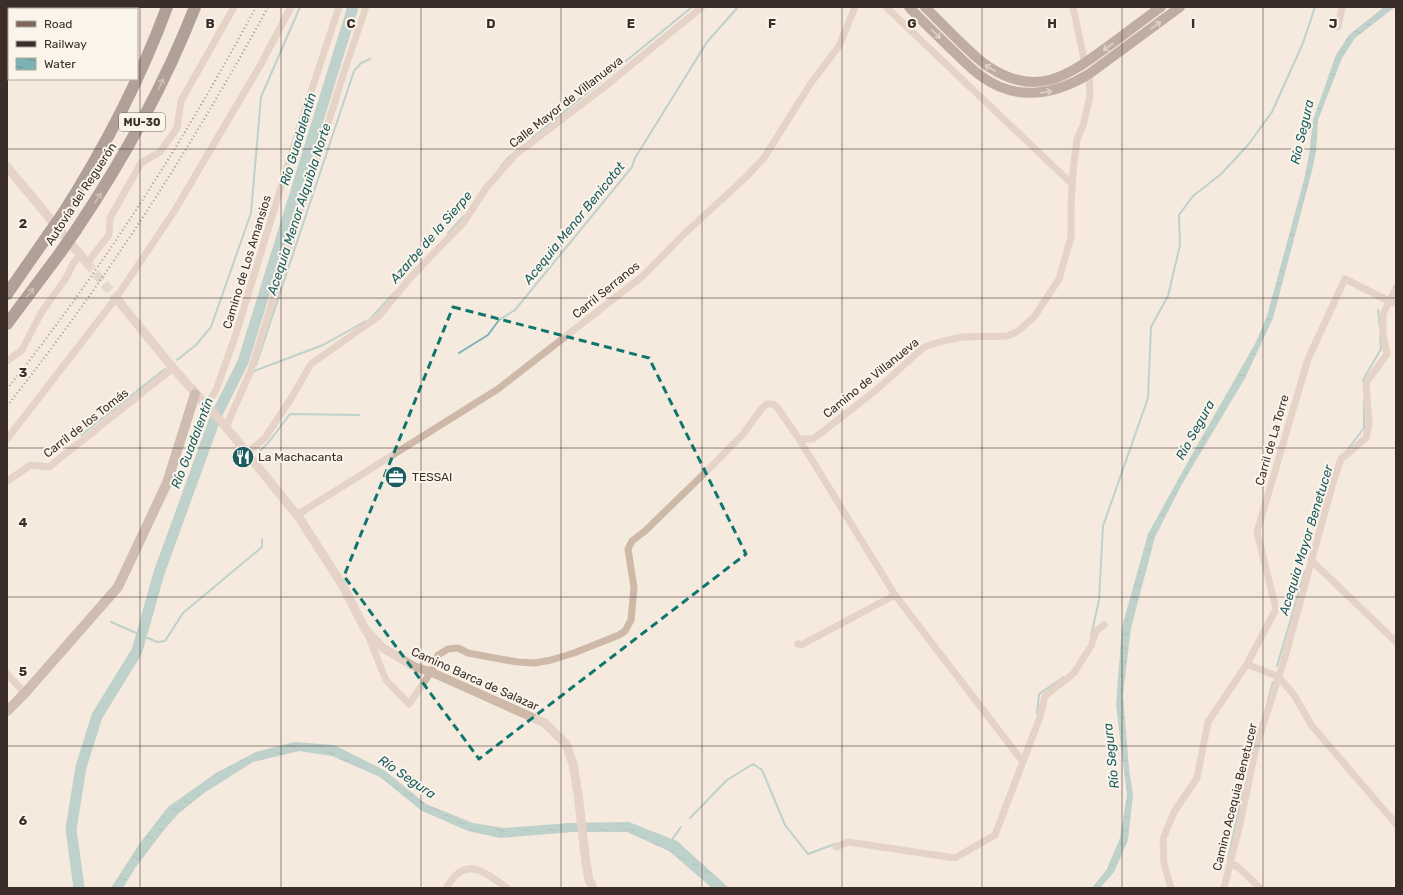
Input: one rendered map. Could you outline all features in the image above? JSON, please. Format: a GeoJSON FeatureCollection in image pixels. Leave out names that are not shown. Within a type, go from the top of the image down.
{"type":"FeatureCollection","features":[{"type":"Feature","properties":{"kind":"highway","name":"Autovía del Reguerón"},"geometry":{"type":"LineString","coordinates":[[138,75],[167,7]]}},
{"type":"Feature","properties":{"kind":"highway","name":"Autovía del Reguerón"},"geometry":{"type":"LineString","coordinates":[[7,324],[60,253],[108,183],[169,68],[195,7]]}},
{"type":"Feature","properties":{"kind":"highway","name":"Autovía del Reguerón"},"geometry":{"type":"LineString","coordinates":[[7,294],[62,215],[89,171],[136,80]]}},
{"type":"Feature","properties":{"kind":"main road"},"geometry":{"type":"LineString","coordinates":[[908,7],[969,66],[992,83],[1021,93],[1036,93],[1064,88],[1089,74],[1180,7]]}},
{"type":"Feature","properties":{"kind":"main road"},"geometry":{"type":"LineString","coordinates":[[925,7],[977,58],[993,70],[1011,79],[1030,82],[1047,81],[1061,77],[1085,64],[1161,7]]}},
{"type":"Feature","properties":{"kind":"main road"},"geometry":{"type":"LineString","coordinates":[[7,712],[118,587],[167,483],[195,394]]}},
{"type":"Feature","properties":{"kind":"street"},"geometry":{"type":"LineString","coordinates":[[7,167],[87,263],[109,235],[110,218],[141,163],[160,152],[177,128],[181,101],[234,7]]}},
{"type":"Feature","properties":{"kind":"street"},"geometry":{"type":"LineString","coordinates":[[7,439],[116,298],[175,210],[260,64],[291,7]]}},
{"type":"Feature","properties":{"kind":"street","name":"Camino de Los Amansios"},"geometry":{"type":"LineString","coordinates":[[206,406],[216,390],[235,337],[298,133],[339,7]]}},
{"type":"Feature","properties":{"kind":"street"},"geometry":{"type":"LineString","coordinates":[[226,427],[251,370],[331,113],[366,7]]}},
{"type":"Feature","properties":{"kind":"street","name":"Calle Mayor de Villanueva"},"geometry":{"type":"LineString","coordinates":[[247,453],[265,438],[311,364],[379,316],[410,278],[464,222],[486,188],[515,155],[603,88],[702,7]]}},
{"type":"Feature","properties":{"kind":"street","name":"Carril Serranos"},"geometry":{"type":"LineString","coordinates":[[297,515],[498,389],[643,276],[764,158],[811,82],[838,46],[855,7]]}},
{"type":"Feature","properties":{"kind":"street"},"geometry":{"type":"LineString","coordinates":[[886,7],[1072,184]]}},
{"type":"Feature","properties":{"kind":"street"},"geometry":{"type":"LineString","coordinates":[[1073,7],[1085,64]]}},
{"type":"Feature","properties":{"kind":"street"},"geometry":{"type":"LineString","coordinates":[[1338,27],[1342,7]]}},
{"type":"Feature","properties":{"kind":"street","name":"Camino de Villanueva"},"geometry":{"type":"LineString","coordinates":[[799,439],[813,439],[875,391],[924,347],[962,337],[1007,336],[1017,332],[1034,316],[1060,279],[1070,237],[1072,184],[1077,139],[1083,126],[1090,96],[1089,74]]}},
{"type":"Feature","properties":{"kind":"street"},"geometry":{"type":"LineString","coordinates":[[7,361],[22,350],[41,314],[80,255]]}},
{"type":"Feature","properties":{"kind":"street","name":"Carril de La Torre"},"geometry":{"type":"LineString","coordinates":[[1248,664],[1276,609],[1257,532],[1308,359],[1345,278],[1392,302]]}},
{"type":"Feature","properties":{"kind":"street","name":"Camino Acequia Benetucer"},"geometry":{"type":"LineString","coordinates":[[1224,888],[1240,824],[1256,746],[1279,677],[1334,479],[1341,459],[1366,438],[1369,424],[1366,383],[1387,354],[1383,335],[1383,314],[1392,302],[1396,288]]}},
{"type":"Feature","properties":{"kind":"street","name":"Camino Barca de Salazar"},"geometry":{"type":"LineString","coordinates":[[116,298],[195,394],[226,427],[297,515],[343,586],[366,630],[383,648],[415,667],[431,672],[545,723],[566,744],[573,764],[590,885]]}},
{"type":"Feature","properties":{"kind":"street","name":"Carril de los Tomás"},"geometry":{"type":"LineString","coordinates":[[7,481],[32,465],[49,467],[173,368]]}},
{"type":"Feature","properties":{"kind":"street"},"geometry":{"type":"LineString","coordinates":[[366,630],[386,680],[409,704],[431,672],[438,655],[448,649],[458,648],[468,653],[518,662],[535,663],[574,653],[619,635],[625,631],[631,620],[634,588],[628,548],[632,541],[646,531],[714,464],[743,434],[762,408],[768,404],[773,404],[777,407],[799,439],[895,595],[1023,762]]}},
{"type":"Feature","properties":{"kind":"street"},"geometry":{"type":"LineString","coordinates":[[1311,560],[1396,642]]}},
{"type":"Feature","properties":{"kind":"street"},"geometry":{"type":"LineString","coordinates":[[798,644],[801,645],[895,595]]}},
{"type":"Feature","properties":{"kind":"street"},"geometry":{"type":"LineString","coordinates":[[836,847],[848,842],[955,858],[995,835],[1040,716],[1045,696],[1074,673],[1091,646],[1096,632],[1104,625]]}},
{"type":"Feature","properties":{"kind":"street"},"geometry":{"type":"LineString","coordinates":[[1171,888],[1164,864],[1163,839],[1174,812],[1197,778],[1208,722],[1248,664],[1279,677],[1294,695],[1312,726],[1396,824]]}},
{"type":"Feature","properties":{"kind":"street"},"geometry":{"type":"LineString","coordinates":[[7,674],[25,693]]}},
{"type":"Feature","properties":{"kind":"street"},"geometry":{"type":"LineString","coordinates":[[1230,863],[1238,867],[1260,888]]}},
{"type":"Feature","properties":{"kind":"street"},"geometry":{"type":"LineString","coordinates":[[446,888],[456,875],[466,869],[478,869],[507,888]]}},
{"type":"Feature","properties":{"kind":"highlighted area"},"geometry":{"type":"Polygon","coordinates":[[[453,307],[649,358],[746,554],[479,759],[344,576],[453,307]]]}},
{"type":"Feature","properties":{"kind":"water"},"geometry":{"type":"Polygon","coordinates":[[[1384,7],[1395,7],[1355,38],[1342,58],[1318,120],[1316,151],[1312,171],[1273,318],[1245,378],[1182,484],[1155,537],[1131,628],[1123,695],[1129,768],[1133,795],[1128,840],[1114,872],[1100,888],[1092,888],[1107,869],[1120,838],[1127,795],[1116,705],[1122,627],[1148,534],[1256,342],[1267,316],[1304,180],[1309,155],[1313,120],[1336,55],[1349,35],[1384,7]]]}},
{"type":"Feature","properties":{"kind":"water"},"geometry":{"type":"Polygon","coordinates":[[[294,742],[334,745],[384,770],[426,804],[473,823],[504,828],[570,823],[629,822],[677,841],[729,888],[712,888],[669,851],[627,832],[573,832],[500,838],[468,831],[422,811],[380,777],[332,756],[299,751],[253,762],[204,793],[178,814],[164,830],[135,868],[123,888],[111,888],[140,843],[168,807],[216,773],[256,752],[294,742]]]}},
{"type":"Feature","properties":{"kind":"waterway"},"geometry":{"type":"LineString","coordinates":[[177,360],[196,345],[211,327],[251,213],[261,97],[300,7]]}},
{"type":"Feature","properties":{"kind":"waterway","name":"Río Guadalentín"},"geometry":{"type":"LineString","coordinates":[[79,888],[71,829],[81,767],[97,716],[137,651],[159,573],[216,416],[243,362],[353,7]]}},
{"type":"Feature","properties":{"kind":"waterway","name":"Azarbe de la Sierpe"},"geometry":{"type":"LineString","coordinates":[[532,138],[692,7]]}},
{"type":"Feature","properties":{"kind":"waterway","name":"Acequia Menor Benicotot"},"geometry":{"type":"LineString","coordinates":[[459,353],[488,335],[499,320],[515,310],[632,167],[635,158],[707,42],[738,7]]}},
{"type":"Feature","properties":{"kind":"waterway"},"geometry":{"type":"LineString","coordinates":[[1091,636],[1099,600],[1103,526],[1148,398],[1151,327],[1168,296],[1180,245],[1179,215],[1193,196],[1221,174],[1248,145],[1272,112],[1303,43],[1315,7]]}},
{"type":"Feature","properties":{"kind":"waterway","name":"Acequia Menor Alquibla Norte"},"geometry":{"type":"LineString","coordinates":[[256,365],[354,71],[361,63],[370,59]]}},
{"type":"Feature","properties":{"kind":"waterway","name":"Azarbe de la Sierpe"},"geometry":{"type":"LineString","coordinates":[[501,166],[510,156]]}},
{"type":"Feature","properties":{"kind":"waterway","name":"Azarbe de la Sierpe"},"geometry":{"type":"LineString","coordinates":[[448,233],[464,216]]}},
{"type":"Feature","properties":{"kind":"waterway","name":"Azarbe de la Sierpe"},"geometry":{"type":"LineString","coordinates":[[370,319],[394,293]]}},
{"type":"Feature","properties":{"kind":"waterway","name":"Acequia Mayor Benetucer"},"geometry":{"type":"LineString","coordinates":[[1378,310],[1380,329]]}},
{"type":"Feature","properties":{"kind":"waterway","name":"Azarbe de la Sierpe"},"geometry":{"type":"LineString","coordinates":[[254,371],[323,345],[366,321]]}},
{"type":"Feature","properties":{"kind":"waterway","name":"Acequia Mayor Benetucer"},"geometry":{"type":"LineString","coordinates":[[1364,383],[1363,380],[1381,349],[1380,338]]}},
{"type":"Feature","properties":{"kind":"waterway"},"geometry":{"type":"LineString","coordinates":[[81,435],[165,369]]}},
{"type":"Feature","properties":{"kind":"waterway","name":"Acequia Mayor Benetucer"},"geometry":{"type":"LineString","coordinates":[[1348,449],[1364,428],[1364,401]]}},
{"type":"Feature","properties":{"kind":"waterway","name":"Acequia Menor Benicotot"},"geometry":{"type":"LineString","coordinates":[[260,451],[290,414],[359,415]]}},
{"type":"Feature","properties":{"kind":"waterway","name":"Acequia Menor Benicotot"},"geometry":{"type":"LineString","coordinates":[[111,622],[157,642],[165,641],[183,613],[262,547],[262,539]]}},
{"type":"Feature","properties":{"kind":"waterway","name":"Acequia Mayor Benetucer"},"geometry":{"type":"LineString","coordinates":[[1277,666],[1305,571]]}},
{"type":"Feature","properties":{"kind":"waterway"},"geometry":{"type":"LineString","coordinates":[[1037,714],[1039,694],[1064,677]]}},
{"type":"Feature","properties":{"kind":"waterway","name":"Acequia Mayor Benetucer"},"geometry":{"type":"LineString","coordinates":[[1268,700],[1273,682]]}},
{"type":"Feature","properties":{"kind":"waterway"},"geometry":{"type":"LineString","coordinates":[[690,818],[727,780],[753,764],[762,770],[785,825],[808,854],[835,844]]}},
{"type":"Feature","properties":{"kind":"waterway","name":"Acequia Mayor Benetucer"},"geometry":{"type":"LineString","coordinates":[[1228,859],[1243,791]]}},
{"type":"Feature","properties":{"kind":"waterway"},"geometry":{"type":"LineString","coordinates":[[671,841],[681,827]]}},
{"type":"Feature","properties":{"kind":"tunnel"},"geometry":{"type":"LineString","coordinates":[[87,263],[116,298]]}},
{"type":"Feature","properties":{"kind":"railway"},"geometry":{"type":"LineString","coordinates":[[7,389],[76,298],[140,204],[229,57],[256,7]]}},
{"type":"Feature","properties":{"kind":"railway"},"geometry":{"type":"LineString","coordinates":[[7,406],[79,311],[146,212],[209,111],[268,7]]}},
{"type":"Feature","properties":{"kind":"place","name":"La Machacanta"},"geometry":{"type":"Point","coordinates":[243,457]}},
{"type":"Feature","properties":{"kind":"place","name":"TESSAI"},"geometry":{"type":"Point","coordinates":[396,477]}},
{"type":"Feature","properties":{"kind":"water label","name":"Río Segura"},"geometry":{"type":"Point","coordinates":[1302,132]}},
{"type":"Feature","properties":{"kind":"water label","name":"Río Segura"},"geometry":{"type":"Point","coordinates":[1195,430]}},
{"type":"Feature","properties":{"kind":"water label","name":"Río Segura"},"geometry":{"type":"Point","coordinates":[1111,756]}},
{"type":"Feature","properties":{"kind":"water label","name":"Río Segura"},"geometry":{"type":"Point","coordinates":[407,777]}}]}
